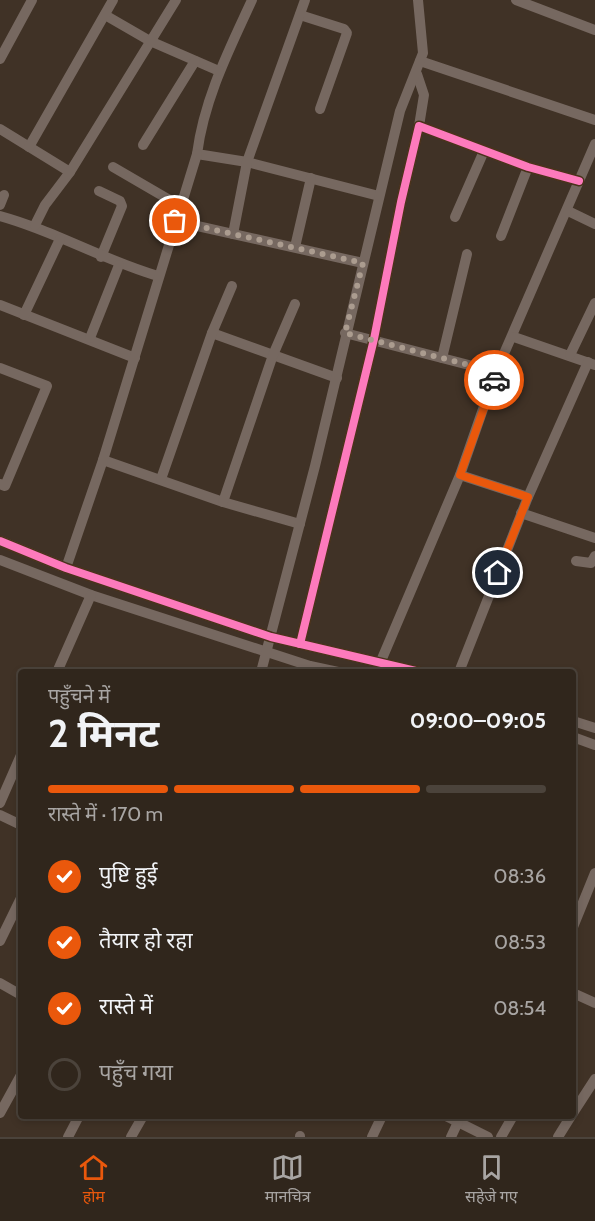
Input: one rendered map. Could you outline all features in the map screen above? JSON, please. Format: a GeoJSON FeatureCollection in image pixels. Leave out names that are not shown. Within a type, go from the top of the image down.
{"type":"FeatureCollection","features":[{"type":"Feature","properties":{"kind":"street"},"geometry":{"type":"LineString","coordinates":[[0,59],[32,0]]}},
{"type":"Feature","properties":{"kind":"street"},"geometry":{"type":"LineString","coordinates":[[29,147],[113,0]]}},
{"type":"Feature","properties":{"kind":"street"},"geometry":{"type":"LineString","coordinates":[[34,225],[45,205],[70,172],[176,0]]}},
{"type":"Feature","properties":{"kind":"street"},"geometry":{"type":"LineString","coordinates":[[66,568],[135,358],[158,276],[197,154],[200,130],[219,71],[252,0]]}},
{"type":"Feature","properties":{"kind":"street"},"geometry":{"type":"LineString","coordinates":[[233,234],[247,162],[305,0]]}},
{"type":"Feature","properties":{"kind":"street"},"geometry":{"type":"LineString","coordinates":[[262,669],[272,637],[337,378],[345,333],[400,111],[417,74],[423,54],[418,0]]}},
{"type":"Feature","properties":{"kind":"street"},"geometry":{"type":"LineString","coordinates":[[516,0],[595,30]]}},
{"type":"Feature","properties":{"kind":"street"},"geometry":{"type":"LineString","coordinates":[[105,15],[150,41],[219,71]]}},
{"type":"Feature","properties":{"kind":"street"},"geometry":{"type":"LineString","coordinates":[[300,15],[344,29],[347,33],[320,108]]}},
{"type":"Feature","properties":{"kind":"street"},"geometry":{"type":"LineString","coordinates":[[143,145],[195,61]]}},
{"type":"Feature","properties":{"kind":"street"},"geometry":{"type":"LineString","coordinates":[[420,61],[595,120]]}},
{"type":"Feature","properties":{"kind":"street"},"geometry":{"type":"LineString","coordinates":[[300,644],[374,339],[401,202],[419,126],[424,95],[417,74]]}},
{"type":"Feature","properties":{"kind":"street"},"geometry":{"type":"LineString","coordinates":[[419,126],[528,167],[579,181]]}},
{"type":"Feature","properties":{"kind":"street"},"geometry":{"type":"LineString","coordinates":[[0,129],[70,172]]}},
{"type":"Feature","properties":{"kind":"street"},"geometry":{"type":"LineString","coordinates":[[381,661],[460,475],[496,372],[514,336],[595,144]]}},
{"type":"Feature","properties":{"kind":"street"},"geometry":{"type":"LineString","coordinates":[[455,217],[484,151]]}},
{"type":"Feature","properties":{"kind":"street"},"geometry":{"type":"LineString","coordinates":[[197,154],[247,162],[379,196]]}},
{"type":"Feature","properties":{"kind":"street"},"geometry":{"type":"LineString","coordinates":[[113,167],[180,206]]}},
{"type":"Feature","properties":{"kind":"street"},"geometry":{"type":"LineString","coordinates":[[501,236],[528,167]]}},
{"type":"Feature","properties":{"kind":"street"},"geometry":{"type":"LineString","coordinates":[[295,248],[310,178]]}},
{"type":"Feature","properties":{"kind":"street"},"geometry":{"type":"LineString","coordinates":[[99,191],[120,201],[122,206],[101,257]]}},
{"type":"Feature","properties":{"kind":"street"},"geometry":{"type":"LineString","coordinates":[[568,211],[595,224]]}},
{"type":"Feature","properties":{"kind":"street"},"geometry":{"type":"LineString","coordinates":[[0,216],[34,225],[119,265],[158,276]]}},
{"type":"Feature","properties":{"kind":"street"},"geometry":{"type":"LineString","coordinates":[[175,221],[363,263]]}},
{"type":"Feature","properties":{"kind":"street"},"geometry":{"type":"LineString","coordinates":[[24,315],[60,239]]}},
{"type":"Feature","properties":{"kind":"street"},"geometry":{"type":"LineString","coordinates":[[442,358],[467,254]]}},
{"type":"Feature","properties":{"kind":"street"},"geometry":{"type":"LineString","coordinates":[[90,338],[119,265]]}},
{"type":"Feature","properties":{"kind":"street"},"geometry":{"type":"LineString","coordinates":[[161,479],[212,333],[232,286]]}},
{"type":"Feature","properties":{"kind":"street"},"geometry":{"type":"LineString","coordinates":[[570,355],[595,303]]}},
{"type":"Feature","properties":{"kind":"street"},"geometry":{"type":"LineString","coordinates":[[223,502],[273,355],[295,304]]}},
{"type":"Feature","properties":{"kind":"street"},"geometry":{"type":"LineString","coordinates":[[0,305],[90,338],[135,358]]}},
{"type":"Feature","properties":{"kind":"street"},"geometry":{"type":"LineString","coordinates":[[212,333],[337,378]]}},
{"type":"Feature","properties":{"kind":"street"},"geometry":{"type":"LineString","coordinates":[[345,333],[496,372]]}},
{"type":"Feature","properties":{"kind":"street"},"geometry":{"type":"LineString","coordinates":[[460,669],[521,513],[591,363],[514,336]]}},
{"type":"Feature","properties":{"kind":"street"},"geometry":{"type":"LineString","coordinates":[[0,368],[47,386],[18,459],[5,486],[0,484]]}},
{"type":"Feature","properties":{"kind":"street"},"geometry":{"type":"LineString","coordinates":[[103,460],[223,502],[300,524]]}},
{"type":"Feature","properties":{"kind":"street"},"geometry":{"type":"LineString","coordinates":[[460,475],[528,497]]}},
{"type":"Feature","properties":{"kind":"street"},"geometry":{"type":"LineString","coordinates":[[521,513],[595,538]]}},
{"type":"Feature","properties":{"kind":"street"},"geometry":{"type":"LineString","coordinates":[[0,541],[66,568],[272,637],[409,669]]}},
{"type":"Feature","properties":{"kind":"street"},"geometry":{"type":"LineString","coordinates":[[576,561],[591,563],[595,556]]}},
{"type":"Feature","properties":{"kind":"street"},"geometry":{"type":"LineString","coordinates":[[0,561],[91,595],[266,652],[309,669]]}},
{"type":"Feature","properties":{"kind":"street"},"geometry":{"type":"LineString","coordinates":[[58,669],[91,595]]}},
{"type":"Feature","properties":{"kind":"street"},"geometry":{"type":"LineString","coordinates":[[576,722],[595,728]]}},
{"type":"Feature","properties":{"kind":"street"},"geometry":{"type":"LineString","coordinates":[[576,738],[595,745]]}},
{"type":"Feature","properties":{"kind":"street"},"geometry":{"type":"LineString","coordinates":[[0,803],[18,762]]}},
{"type":"Feature","properties":{"kind":"street"},"geometry":{"type":"LineString","coordinates":[[0,815],[18,824]]}},
{"type":"Feature","properties":{"kind":"street"},"geometry":{"type":"LineString","coordinates":[[576,920],[595,873]]}},
{"type":"Feature","properties":{"kind":"street"},"geometry":{"type":"LineString","coordinates":[[0,941],[18,904]]}},
{"type":"Feature","properties":{"kind":"street"},"geometry":{"type":"LineString","coordinates":[[0,983],[18,993]]}},
{"type":"Feature","properties":{"kind":"street"},"geometry":{"type":"LineString","coordinates":[[576,998],[595,1003]]}},
{"type":"Feature","properties":{"kind":"street"},"geometry":{"type":"LineString","coordinates":[[576,1109],[595,1080]]}},
{"type":"Feature","properties":{"kind":"street"},"geometry":{"type":"LineString","coordinates":[[0,1113],[18,1082]]}},
{"type":"Feature","properties":{"kind":"street"},"geometry":{"type":"LineString","coordinates":[[68,1137],[77,1119]]}},
{"type":"Feature","properties":{"kind":"street"},"geometry":{"type":"LineString","coordinates":[[132,1137],[141,1119]]}},
{"type":"Feature","properties":{"kind":"street"},"geometry":{"type":"LineString","coordinates":[[372,1137],[381,1119]]}},
{"type":"Feature","properties":{"kind":"street"},"geometry":{"type":"LineString","coordinates":[[452,1119],[488,1137]]}},
{"type":"Feature","properties":{"kind":"street"},"geometry":{"type":"LineString","coordinates":[[501,1137],[511,1119]]}},
{"type":"Feature","properties":{"kind":"street"},"geometry":{"type":"LineString","coordinates":[[558,1137],[569,1119]]}},
{"type":"Feature","properties":{"kind":"street"},"geometry":{"type":"LineString","coordinates":[[451,1137],[458,1122]]}},
{"type":"Feature","properties":{"kind":"cycle path"},"geometry":{"type":"LineString","coordinates":[[300,644],[374,339],[401,202],[419,126],[528,167],[579,181]]}},
{"type":"Feature","properties":{"kind":"cycle path"},"geometry":{"type":"LineString","coordinates":[[0,541],[66,568],[271,637],[407,669]]}},
{"type":"Feature","properties":{"kind":"way so far"},"geometry":{"type":"LineString","coordinates":[[175,221],[363,263],[345,333],[496,372],[494,380]]}},
{"type":"Feature","properties":{"kind":"route"},"geometry":{"type":"LineString","coordinates":[[494,380],[460,475],[528,497],[498,573]]}}]}
